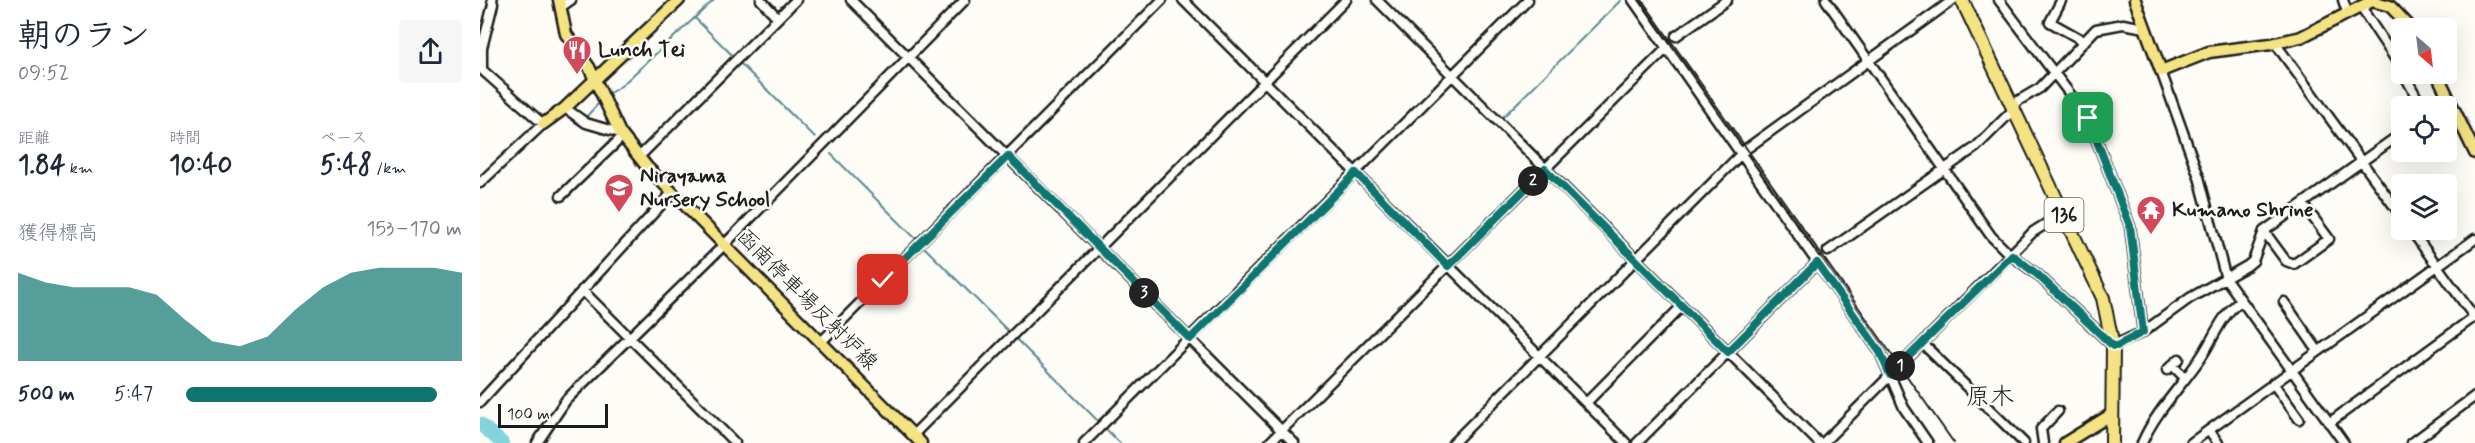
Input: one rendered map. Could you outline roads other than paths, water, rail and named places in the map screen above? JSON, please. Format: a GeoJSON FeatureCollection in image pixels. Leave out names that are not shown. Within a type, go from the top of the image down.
{"type":"FeatureCollection","features":[{"type":"Feature","properties":{"kind":"highway","name":"136"},"geometry":{"type":"LineString","coordinates":[[1962,0],[2103,298],[2113,346],[2112,443]]}},
{"type":"Feature","properties":{"kind":"main road"},"geometry":{"type":"LineString","coordinates":[[543,124],[565,108],[679,0]]}},
{"type":"Feature","properties":{"kind":"main road"},"geometry":{"type":"LineString","coordinates":[[2135,0],[2161,71],[2209,52],[2275,44],[2301,37],[2372,1],[2384,2],[2401,18]]}},
{"type":"Feature","properties":{"kind":"main road","name":"函南停車場反射炉線"},"geometry":{"type":"LineString","coordinates":[[560,4],[566,34],[594,80],[621,134],[639,157],[671,194],[917,439]]}},
{"type":"Feature","properties":{"kind":"main road"},"geometry":{"type":"LineString","coordinates":[[2442,84],[2475,153]]}},
{"type":"Feature","properties":{"kind":"main road"},"geometry":{"type":"LineString","coordinates":[[2065,443],[2112,414]]}},
{"type":"Feature","properties":{"kind":"street"},"geometry":{"type":"LineString","coordinates":[[480,183],[543,124],[481,69],[482,48],[492,0]]}},
{"type":"Feature","properties":{"kind":"street"},"geometry":{"type":"LineString","coordinates":[[560,4],[571,0]]}},
{"type":"Feature","properties":{"kind":"street"},"geometry":{"type":"LineString","coordinates":[[761,0],[778,18]]}},
{"type":"Feature","properties":{"kind":"street"},"geometry":{"type":"LineString","coordinates":[[639,157],[796,0]]}},
{"type":"Feature","properties":{"kind":"street"},"geometry":{"type":"LineString","coordinates":[[851,0],[1294,443]]}},
{"type":"Feature","properties":{"kind":"street"},"geometry":{"type":"LineString","coordinates":[[537,443],[566,400],[724,245],[965,0]]}},
{"type":"Feature","properties":{"kind":"street"},"geometry":{"type":"LineString","coordinates":[[821,342],[1162,0]]}},
{"type":"Feature","properties":{"kind":"street"},"geometry":{"type":"LineString","coordinates":[[1183,0],[1626,443]]}},
{"type":"Feature","properties":{"kind":"street"},"geometry":{"type":"LineString","coordinates":[[917,439],[1100,248],[1346,0]]}},
{"type":"Feature","properties":{"kind":"street"},"geometry":{"type":"LineString","coordinates":[[1377,0],[1821,443],[2038,228],[2063,213]]}},
{"type":"Feature","properties":{"kind":"street"},"geometry":{"type":"LineString","coordinates":[[1084,443],[1528,0]]}},
{"type":"Feature","properties":{"kind":"street"},"geometry":{"type":"LineString","coordinates":[[1633,0],[1880,352],[1904,408],[1928,443]]}},
{"type":"Feature","properties":{"kind":"street"},"geometry":{"type":"LineString","coordinates":[[1676,36],[1727,0]]}},
{"type":"Feature","properties":{"kind":"street"},"geometry":{"type":"LineString","coordinates":[[1826,0],[1991,236],[2038,275],[2113,346],[2143,332],[2190,298],[2226,279],[2253,261],[2264,231],[2391,141]]}},
{"type":"Feature","properties":{"kind":"street"},"geometry":{"type":"LineString","coordinates":[[1453,443],[1741,154],[1953,0]]}},
{"type":"Feature","properties":{"kind":"street"},"geometry":{"type":"LineString","coordinates":[[1999,0],[2088,118],[2127,217],[2143,332]]}},
{"type":"Feature","properties":{"kind":"street"},"geometry":{"type":"LineString","coordinates":[[2343,0],[2347,12]]}},
{"type":"Feature","properties":{"kind":"street"},"geometry":{"type":"LineString","coordinates":[[2061,1],[2050,22],[2084,41]]}},
{"type":"Feature","properties":{"kind":"street"},"geometry":{"type":"LineString","coordinates":[[2360,6],[2391,52]]}},
{"type":"Feature","properties":{"kind":"street"},"geometry":{"type":"LineString","coordinates":[[1828,251],[1976,147],[2013,107],[2032,94],[2055,73],[2097,28],[2127,24],[2145,28]]}},
{"type":"Feature","properties":{"kind":"street"},"geometry":{"type":"LineString","coordinates":[[2275,44],[2391,202]]}},
{"type":"Feature","properties":{"kind":"street"},"geometry":{"type":"LineString","coordinates":[[1269,443],[1666,48]]}},
{"type":"Feature","properties":{"kind":"street"},"geometry":{"type":"LineString","coordinates":[[2161,71],[2199,177],[2226,279],[2344,443]]}},
{"type":"Feature","properties":{"kind":"street"},"geometry":{"type":"LineString","coordinates":[[2409,84],[2416,96]]}},
{"type":"Feature","properties":{"kind":"street"},"geometry":{"type":"LineString","coordinates":[[561,196],[621,134],[586,123],[565,108]]}},
{"type":"Feature","properties":{"kind":"street"},"geometry":{"type":"LineString","coordinates":[[480,402],[671,194]]}},
{"type":"Feature","properties":{"kind":"street"},"geometry":{"type":"LineString","coordinates":[[2264,231],[2286,261],[2294,264],[2329,239],[2303,204]]}},
{"type":"Feature","properties":{"kind":"street"},"geometry":{"type":"LineString","coordinates":[[2191,443],[2475,239]]}},
{"type":"Feature","properties":{"kind":"street"},"geometry":{"type":"LineString","coordinates":[[2329,423],[2475,318],[2418,240]]}},
{"type":"Feature","properties":{"kind":"street"},"geometry":{"type":"LineString","coordinates":[[1637,443],[1817,263]]}},
{"type":"Feature","properties":{"kind":"street"},"geometry":{"type":"LineString","coordinates":[[582,290],[735,443]]}},
{"type":"Feature","properties":{"kind":"street"},"geometry":{"type":"LineString","coordinates":[[2142,443],[2203,355],[2229,310],[2241,301]]}},
{"type":"Feature","properties":{"kind":"street"},"geometry":{"type":"LineString","coordinates":[[2284,302],[2318,351]]}},
{"type":"Feature","properties":{"kind":"street"},"geometry":{"type":"LineString","coordinates":[[1586,403],[1682,306]]}},
{"type":"Feature","properties":{"kind":"street"},"geometry":{"type":"LineString","coordinates":[[1923,344],[2024,443]]}},
{"type":"Feature","properties":{"kind":"street"},"geometry":{"type":"LineString","coordinates":[[2172,365],[2185,378]]}},
{"type":"Feature","properties":{"kind":"street"},"geometry":{"type":"LineString","coordinates":[[2273,383],[2299,419]]}},
{"type":"Feature","properties":{"kind":"street"},"geometry":{"type":"LineString","coordinates":[[2412,443],[2475,396]]}},
{"type":"Feature","properties":{"kind":"street"},"geometry":{"type":"LineString","coordinates":[[2043,443],[2041,429],[2058,411]]}},
{"type":"Feature","properties":{"kind":"street"},"geometry":{"type":"LineString","coordinates":[[2209,430],[2218,443]]}},
{"type":"Feature","properties":{"kind":"waterway"},"geometry":{"type":"LineString","coordinates":[[608,94],[621,86],[714,0]]}},
{"type":"Feature","properties":{"kind":"waterway"},"geometry":{"type":"LineString","coordinates":[[1500,120],[1621,0]]}},
{"type":"Feature","properties":{"kind":"waterway"},"geometry":{"type":"LineString","coordinates":[[695,18],[815,138]]}},
{"type":"Feature","properties":{"kind":"waterway"},"geometry":{"type":"LineString","coordinates":[[585,118],[599,103]]}},
{"type":"Feature","properties":{"kind":"waterway"},"geometry":{"type":"LineString","coordinates":[[831,154],[918,241]]}},
{"type":"Feature","properties":{"kind":"waterway"},"geometry":{"type":"LineString","coordinates":[[922,245],[1100,423]]}},
{"type":"Feature","properties":{"kind":"waterway"},"geometry":{"type":"LineString","coordinates":[[480,424],[502,443]]}},
{"type":"Feature","properties":{"kind":"waterway"},"geometry":{"type":"LineString","coordinates":[[1104,427],[1120,443]]}},
{"type":"Feature","properties":{"kind":"railway"},"geometry":{"type":"LineString","coordinates":[[1642,0],[1954,443]]}},
{"type":"Feature","properties":{"kind":"place","name":"Lunch Tei"},"geometry":{"type":"Point","coordinates":[577,76]}},
{"type":"Feature","properties":{"kind":"place","name":"Nirayama Nursery School"},"geometry":{"type":"Point","coordinates":[619,214]}},
{"type":"Feature","properties":{"kind":"place","name":"Kumano Shrine"},"geometry":{"type":"Point","coordinates":[2151,236]}},
{"type":"Feature","properties":{"kind":"district","name":"原木"},"geometry":{"type":"Point","coordinates":[1990,397]}}]}
